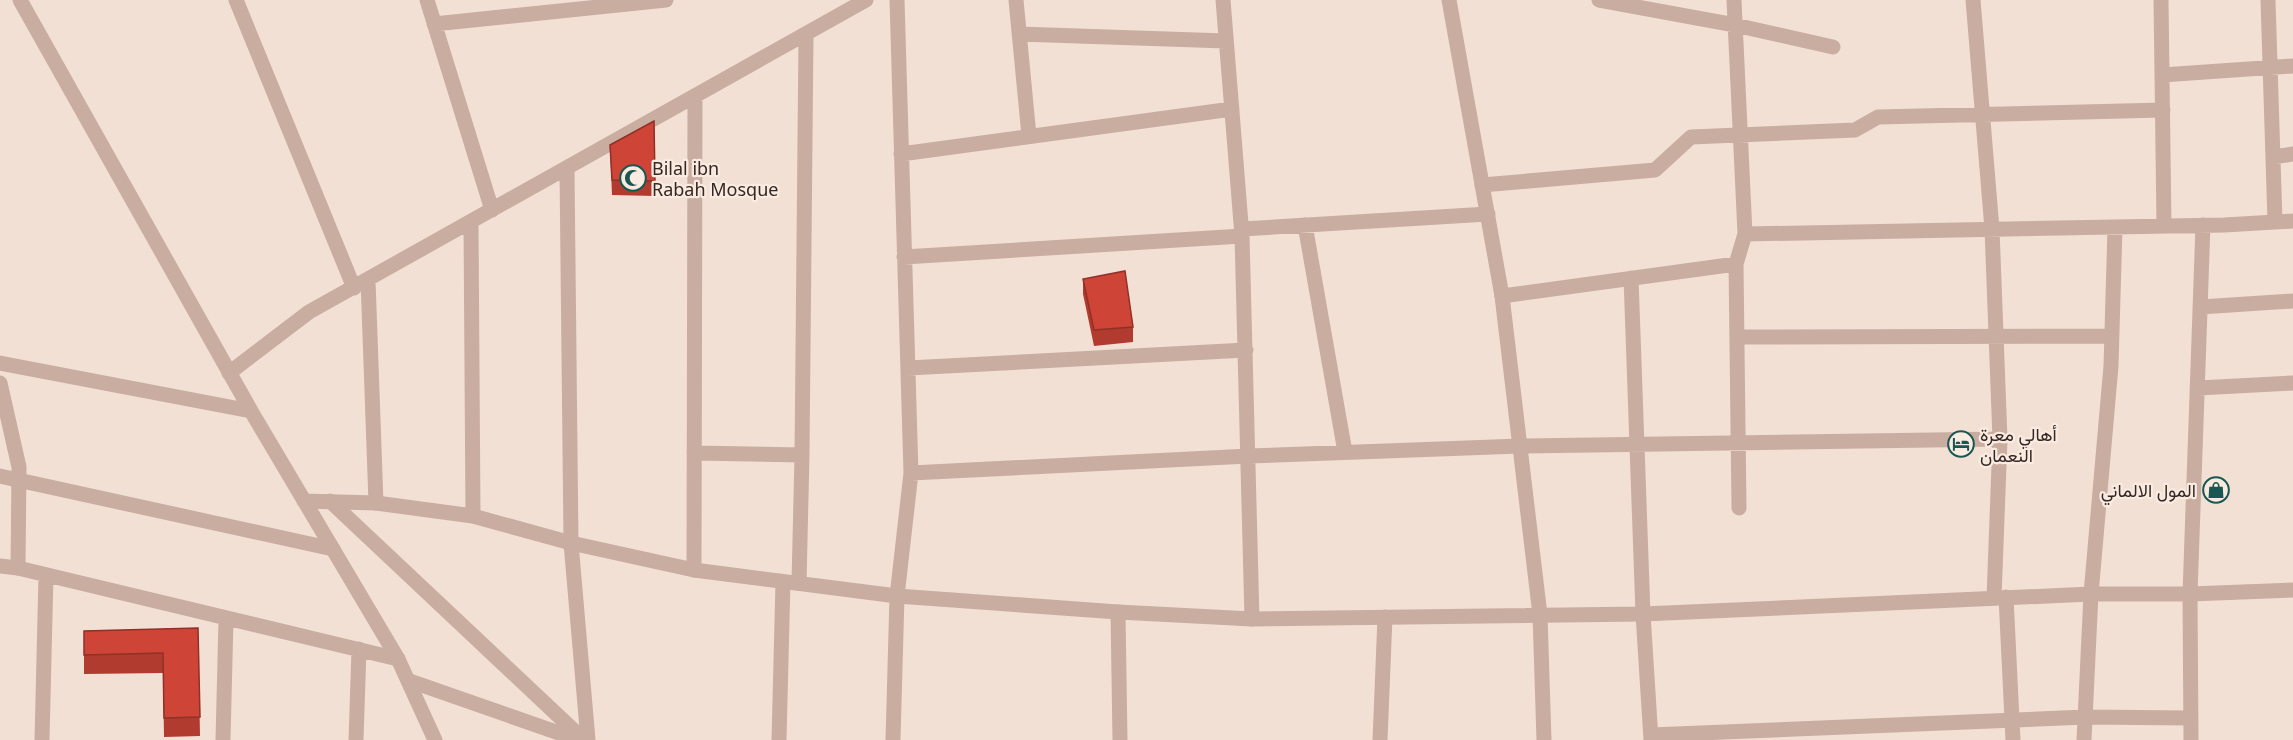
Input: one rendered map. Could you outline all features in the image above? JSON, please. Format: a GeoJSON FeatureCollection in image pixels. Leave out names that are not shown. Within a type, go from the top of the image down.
{"type":"FeatureCollection","features":[{"type":"Feature","properties":{"kind":"street"},"geometry":{"type":"LineString","coordinates":[[20,0],[251,411],[398,659],[435,740]]}},
{"type":"Feature","properties":{"kind":"street"},"geometry":{"type":"LineString","coordinates":[[236,0],[354,288]]}},
{"type":"Feature","properties":{"kind":"street"},"geometry":{"type":"LineString","coordinates":[[427,0],[492,210]]}},
{"type":"Feature","properties":{"kind":"street"},"geometry":{"type":"LineString","coordinates":[[434,24],[666,0]]}},
{"type":"Feature","properties":{"kind":"street"},"geometry":{"type":"LineString","coordinates":[[893,740],[897,596],[911,473],[897,0]]}},
{"type":"Feature","properties":{"kind":"street"},"geometry":{"type":"LineString","coordinates":[[1016,0],[1029,136]]}},
{"type":"Feature","properties":{"kind":"street"},"geometry":{"type":"LineString","coordinates":[[1223,0],[1242,232],[1252,619]]}},
{"type":"Feature","properties":{"kind":"street"},"geometry":{"type":"LineString","coordinates":[[1449,0],[1502,296],[1540,615],[1544,740]]}},
{"type":"Feature","properties":{"kind":"street"},"geometry":{"type":"LineString","coordinates":[[1599,0],[1833,46]]}},
{"type":"Feature","properties":{"kind":"street"},"geometry":{"type":"LineString","coordinates":[[1734,0],[1745,234],[1737,264],[1739,508]]}},
{"type":"Feature","properties":{"kind":"street"},"geometry":{"type":"LineString","coordinates":[[1973,0],[1992,229],[2000,439],[2000,598],[2013,740]]}},
{"type":"Feature","properties":{"kind":"street"},"geometry":{"type":"LineString","coordinates":[[2161,0],[2164,226]]}},
{"type":"Feature","properties":{"kind":"street"},"geometry":{"type":"LineString","coordinates":[[2268,0],[2275,222]]}},
{"type":"Feature","properties":{"kind":"street"},"geometry":{"type":"LineString","coordinates":[[230,372],[309,312],[695,97],[860,2]]}},
{"type":"Feature","properties":{"kind":"street"},"geometry":{"type":"LineString","coordinates":[[779,740],[802,455],[806,34]]}},
{"type":"Feature","properties":{"kind":"street"},"geometry":{"type":"LineString","coordinates":[[1020,34],[1226,41]]}},
{"type":"Feature","properties":{"kind":"street"},"geometry":{"type":"LineString","coordinates":[[2162,75],[2293,66]]}},
{"type":"Feature","properties":{"kind":"street"},"geometry":{"type":"LineString","coordinates":[[694,570],[695,97]]}},
{"type":"Feature","properties":{"kind":"street"},"geometry":{"type":"LineString","coordinates":[[901,154],[1232,109]]}},
{"type":"Feature","properties":{"kind":"street"},"geometry":{"type":"LineString","coordinates":[[1482,185],[1655,170],[1691,137],[1855,130],[1878,117],[2163,110]]}},
{"type":"Feature","properties":{"kind":"street"},"geometry":{"type":"LineString","coordinates":[[2273,157],[2293,154]]}},
{"type":"Feature","properties":{"kind":"street"},"geometry":{"type":"LineString","coordinates":[[567,169],[571,543],[586,740]]}},
{"type":"Feature","properties":{"kind":"street"},"geometry":{"type":"LineString","coordinates":[[904,257],[1242,232],[1305,225],[1488,214]]}},
{"type":"Feature","properties":{"kind":"street"},"geometry":{"type":"LineString","coordinates":[[1745,234],[2164,226],[2293,220]]}},
{"type":"Feature","properties":{"kind":"street"},"geometry":{"type":"LineString","coordinates":[[471,223],[473,516]]}},
{"type":"Feature","properties":{"kind":"street"},"geometry":{"type":"LineString","coordinates":[[1305,225],[1345,452]]}},
{"type":"Feature","properties":{"kind":"street"},"geometry":{"type":"LineString","coordinates":[[2191,740],[2190,594],[2203,225]]}},
{"type":"Feature","properties":{"kind":"street"},"geometry":{"type":"LineString","coordinates":[[2084,740],[2091,594],[2111,336],[2115,227]]}},
{"type":"Feature","properties":{"kind":"street"},"geometry":{"type":"LineString","coordinates":[[1502,296],[1737,264]]}},
{"type":"Feature","properties":{"kind":"street"},"geometry":{"type":"LineString","coordinates":[[1631,278],[1643,614],[1651,737],[2086,717],[2191,718]]}},
{"type":"Feature","properties":{"kind":"street"},"geometry":{"type":"LineString","coordinates":[[368,280],[376,503]]}},
{"type":"Feature","properties":{"kind":"street"},"geometry":{"type":"LineString","coordinates":[[2200,307],[2293,301]]}},
{"type":"Feature","properties":{"kind":"street"},"geometry":{"type":"LineString","coordinates":[[1737,337],[2111,336]]}},
{"type":"Feature","properties":{"kind":"street"},"geometry":{"type":"LineString","coordinates":[[908,368],[1245,350]]}},
{"type":"Feature","properties":{"kind":"street"},"geometry":{"type":"LineString","coordinates":[[0,363],[251,411]]}},
{"type":"Feature","properties":{"kind":"street"},"geometry":{"type":"LineString","coordinates":[[0,383],[19,467],[18,568]]}},
{"type":"Feature","properties":{"kind":"street"},"geometry":{"type":"LineString","coordinates":[[2198,388],[2293,383]]}},
{"type":"Feature","properties":{"kind":"street"},"geometry":{"type":"LineString","coordinates":[[911,473],[1249,456],[1520,446],[2000,439]]}},
{"type":"Feature","properties":{"kind":"street"},"geometry":{"type":"LineString","coordinates":[[694,453],[802,455]]}},
{"type":"Feature","properties":{"kind":"street"},"geometry":{"type":"LineString","coordinates":[[0,476],[333,549]]}},
{"type":"Feature","properties":{"kind":"street"},"geometry":{"type":"LineString","coordinates":[[304,501],[376,503],[473,516],[571,543],[694,570],[897,596],[1252,619],[1643,614],[2091,594],[2190,594],[2293,590]]}},
{"type":"Feature","properties":{"kind":"street"},"geometry":{"type":"LineString","coordinates":[[330,501],[586,740]]}},
{"type":"Feature","properties":{"kind":"street"},"geometry":{"type":"LineString","coordinates":[[0,566],[18,568],[398,659]]}},
{"type":"Feature","properties":{"kind":"street"},"geometry":{"type":"LineString","coordinates":[[42,740],[46,575]]}},
{"type":"Feature","properties":{"kind":"street"},"geometry":{"type":"LineString","coordinates":[[1118,612],[1120,740]]}},
{"type":"Feature","properties":{"kind":"street"},"geometry":{"type":"LineString","coordinates":[[1380,740],[1385,617]]}},
{"type":"Feature","properties":{"kind":"street"},"geometry":{"type":"LineString","coordinates":[[224,740],[226,619]]}},
{"type":"Feature","properties":{"kind":"street"},"geometry":{"type":"LineString","coordinates":[[356,740],[359,649]]}},
{"type":"Feature","properties":{"kind":"street"},"geometry":{"type":"LineString","coordinates":[[410,681],[579,740]]}},
{"type":"Feature","properties":{"kind":"building","name":"Bilal ibn Rabah Mosque"},"geometry":{"type":"Polygon","coordinates":[[[654,121],[655,181],[612,180],[610,145],[654,121]]]}},
{"type":"Feature","properties":{"kind":"building"},"geometry":{"type":"Polygon","coordinates":[[[1125,271],[1133,327],[1094,330],[1083,279],[1125,271]]]}},
{"type":"Feature","properties":{"kind":"building"},"geometry":{"type":"Polygon","coordinates":[[[198,628],[200,717],[164,718],[163,653],[84,655],[84,631],[198,628]]]}},
{"type":"Feature","properties":{"kind":"place","name":"Bilal ibn Rabah Mosque"},"geometry":{"type":"Point","coordinates":[633,178]}},
{"type":"Feature","properties":{"kind":"place","name":"أهالي معرة النعمان"},"geometry":{"type":"Point","coordinates":[1961,444]}},
{"type":"Feature","properties":{"kind":"place","name":"المول الالماني"},"geometry":{"type":"Point","coordinates":[2216,490]}}]}
